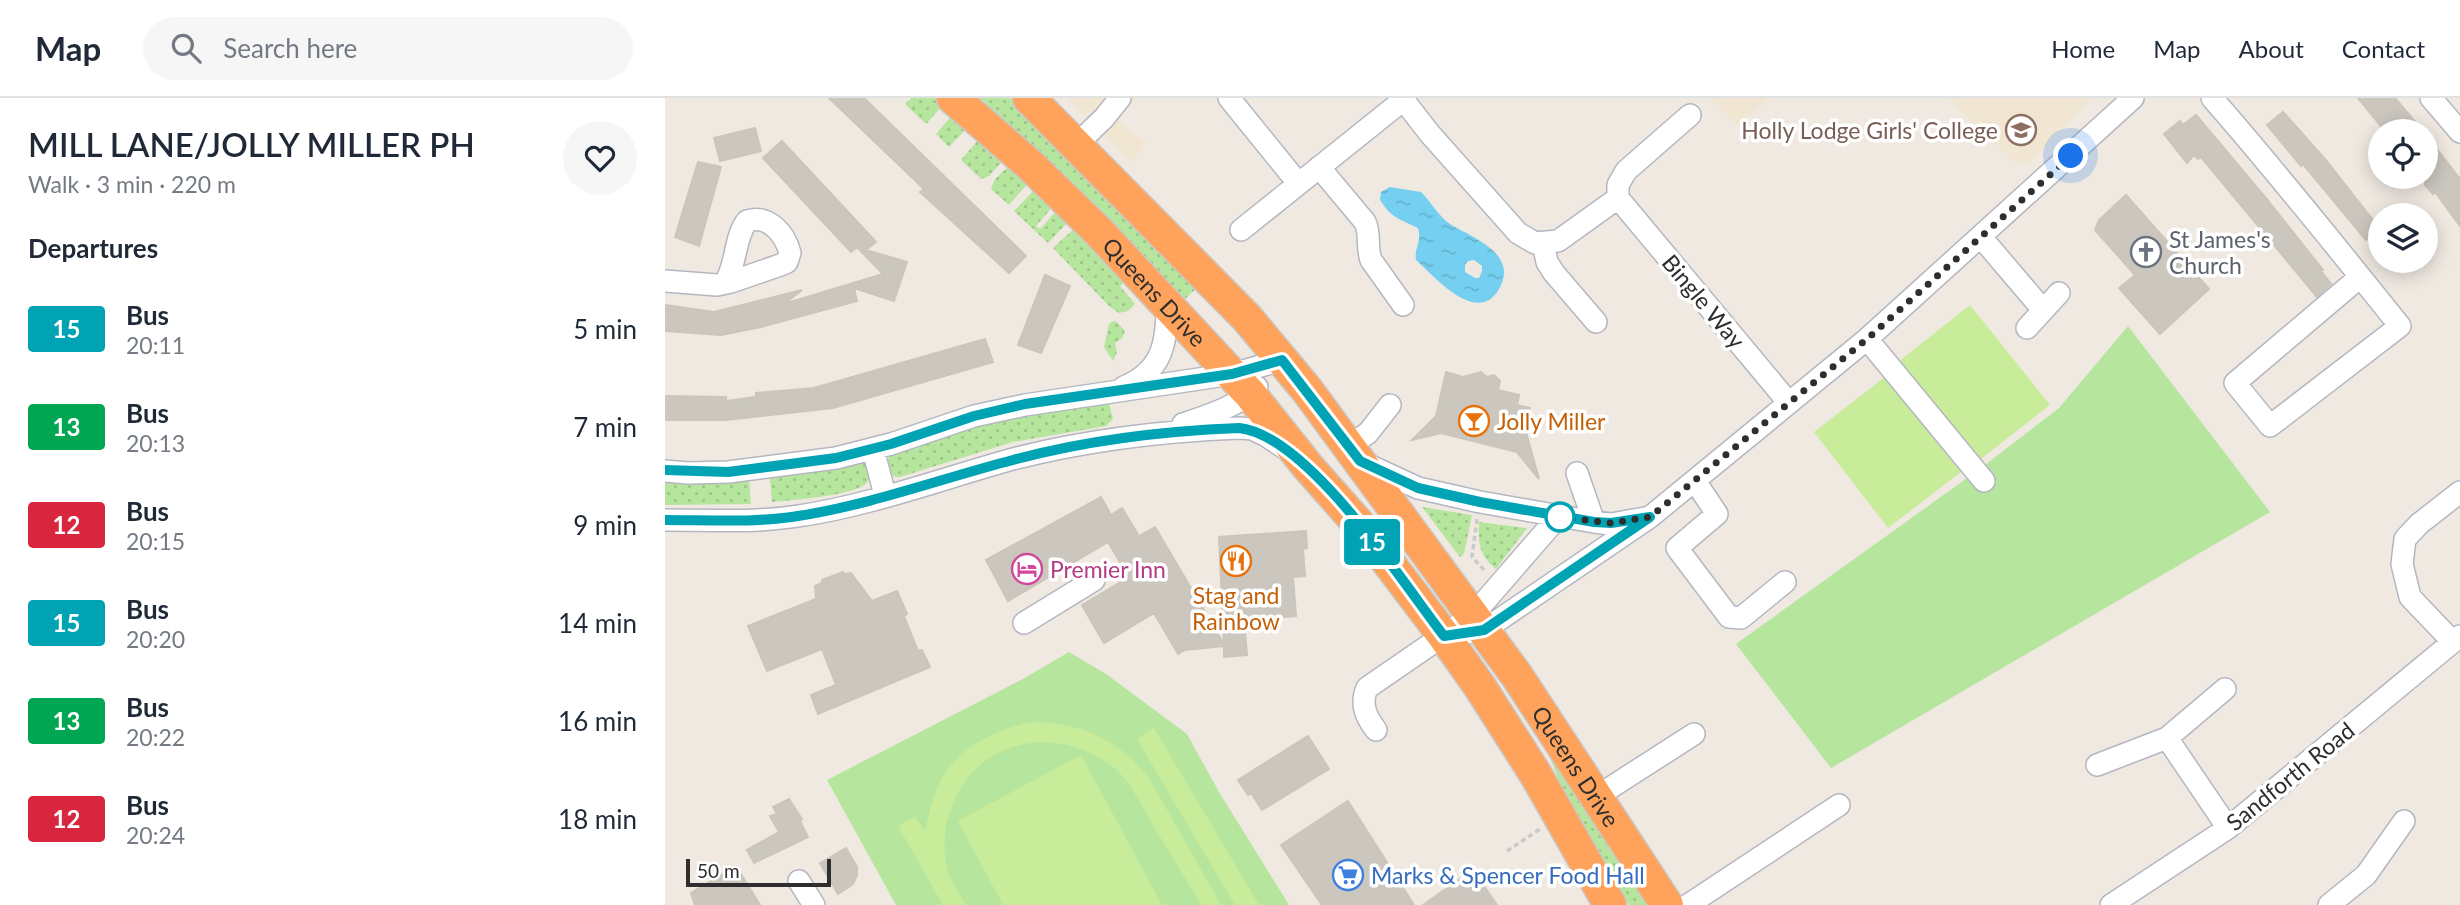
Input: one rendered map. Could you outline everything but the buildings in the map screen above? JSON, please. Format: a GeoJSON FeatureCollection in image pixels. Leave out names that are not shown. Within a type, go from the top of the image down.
{"type":"FeatureCollection","features":[{"type":"Feature","properties":{"kind":"highway","name":"Queens Drive"},"geometry":{"type":"LineString","coordinates":[[953,98],[1030,165],[1098,232],[1241,384],[1363,529],[1444,636],[1536,775],[1610,905]]}},
{"type":"Feature","properties":{"kind":"highway","name":"Queens Drive"},"geometry":{"type":"LineString","coordinates":[[1029,98],[1247,317],[1282,360],[1355,454],[1478,622],[1667,905]]}},
{"type":"Feature","properties":{"kind":"highway"},"geometry":{"type":"LineString","coordinates":[[1444,636],[1451,611],[1448,580]]}},
{"type":"Feature","properties":{"kind":"street"},"geometry":{"type":"LineString","coordinates":[[1076,145],[1120,98]]}},
{"type":"Feature","properties":{"kind":"street"},"geometry":{"type":"LineString","coordinates":[[1229,98],[1298,183]]}},
{"type":"Feature","properties":{"kind":"street"},"geometry":{"type":"LineString","coordinates":[[1376,730],[1368,720],[1362,699],[1367,688],[1444,636],[1478,622],[1650,517],[1867,339],[2133,98]]}},
{"type":"Feature","properties":{"kind":"street"},"geometry":{"type":"LineString","coordinates":[[2212,98],[2255,147],[2400,326],[2270,426],[2235,383],[2360,277]]}},
{"type":"Feature","properties":{"kind":"street"},"geometry":{"type":"LineString","coordinates":[[2431,98],[2460,132]]}},
{"type":"Feature","properties":{"kind":"street"},"geometry":{"type":"LineString","coordinates":[[1241,230],[1402,100],[1518,233],[1535,243],[1558,241],[1618,198],[1618,185],[1626,171],[1690,115]]}},
{"type":"Feature","properties":{"kind":"street"},"geometry":{"type":"LineString","coordinates":[[1319,167],[1365,222],[1369,230],[1371,260],[1403,304]]}},
{"type":"Feature","properties":{"kind":"street","name":"Bingle Way"},"geometry":{"type":"LineString","coordinates":[[1618,198],[1789,403]]}},
{"type":"Feature","properties":{"kind":"street"},"geometry":{"type":"LineString","coordinates":[[1981,237],[2043,310]]}},
{"type":"Feature","properties":{"kind":"street"},"geometry":{"type":"LineString","coordinates":[[1543,243],[1547,262],[1554,273],[1596,322]]}},
{"type":"Feature","properties":{"kind":"street"},"geometry":{"type":"LineString","coordinates":[[665,281],[717,285],[725,283]]}},
{"type":"Feature","properties":{"kind":"street"},"geometry":{"type":"LineString","coordinates":[[2027,328],[2059,293]]}},
{"type":"Feature","properties":{"kind":"street"},"geometry":{"type":"LineString","coordinates":[[1112,393],[1138,381],[1153,367],[1164,346],[1167,306]]}},
{"type":"Feature","properties":{"kind":"street"},"geometry":{"type":"LineString","coordinates":[[1867,339],[1984,481]]}},
{"type":"Feature","properties":{"kind":"street"},"geometry":{"type":"LineString","coordinates":[[665,520],[758,520],[799,516],[1016,459],[1153,433],[1200,419],[1241,384],[1282,360]]}},
{"type":"Feature","properties":{"kind":"street"},"geometry":{"type":"LineString","coordinates":[[665,471],[728,472],[777,467],[873,449],[974,416],[1025,404],[1112,393],[1241,384]]}},
{"type":"Feature","properties":{"kind":"street"},"geometry":{"type":"LineString","coordinates":[[1390,405],[1355,454],[1418,488],[1594,522],[1611,523],[1650,517]]}},
{"type":"Feature","properties":{"kind":"street"},"geometry":{"type":"LineString","coordinates":[[1153,433],[1252,429],[1277,442],[1309,468]]}},
{"type":"Feature","properties":{"kind":"street"},"geometry":{"type":"LineString","coordinates":[[873,449],[884,495]]}},
{"type":"Feature","properties":{"kind":"street"},"geometry":{"type":"LineString","coordinates":[[1577,473],[1594,522]]}},
{"type":"Feature","properties":{"kind":"street"},"geometry":{"type":"LineString","coordinates":[[1695,481],[1717,514],[1677,548],[1728,617],[1741,618],[1785,582]]}},
{"type":"Feature","properties":{"kind":"street"},"geometry":{"type":"LineString","coordinates":[[2457,639],[2410,597],[2402,564],[2405,539],[2419,524],[2460,492]]}},
{"type":"Feature","properties":{"kind":"street"},"geometry":{"type":"LineString","coordinates":[[1478,622],[1558,517]]}},
{"type":"Feature","properties":{"kind":"street"},"geometry":{"type":"LineString","coordinates":[[1024,623],[1094,580]]}},
{"type":"Feature","properties":{"kind":"street","name":"Sandforth Road"},"geometry":{"type":"LineString","coordinates":[[2111,905],[2228,828],[2457,639]]}},
{"type":"Feature","properties":{"kind":"street"},"geometry":{"type":"LineString","coordinates":[[2097,765],[2167,738],[2225,689]]}},
{"type":"Feature","properties":{"kind":"street"},"geometry":{"type":"LineString","coordinates":[[1596,797],[1694,734]]}},
{"type":"Feature","properties":{"kind":"street"},"geometry":{"type":"LineString","coordinates":[[2167,738],[2228,828]]}},
{"type":"Feature","properties":{"kind":"street"},"geometry":{"type":"LineString","coordinates":[[1688,905],[1839,805]]}},
{"type":"Feature","properties":{"kind":"street"},"geometry":{"type":"LineString","coordinates":[[2329,905],[2366,875],[2404,821]]}},
{"type":"Feature","properties":{"kind":"street"},"geometry":{"type":"LineString","coordinates":[[799,881],[814,905]]}},
{"type":"Feature","properties":{"kind":"path"},"geometry":{"type":"LineString","coordinates":[[1478,517],[1472,558],[1491,577]]}},
{"type":"Feature","properties":{"kind":"path"},"geometry":{"type":"LineString","coordinates":[[1507,851],[1558,817]]}},
{"type":"Feature","properties":{"kind":"shaded area"},"geometry":{"type":"Polygon","coordinates":[[[1066,98],[1137,98],[1118,120],[1146,143],[1131,162],[1066,98]]]}},
{"type":"Feature","properties":{"kind":"shaded area","name":"Holly Lodge Girls' College"},"geometry":{"type":"Polygon","coordinates":[[[1711,98],[1769,98],[1738,126],[1711,98]]]}},
{"type":"Feature","properties":{"kind":"shaded area","name":"Holly Lodge Girls' College"},"geometry":{"type":"Polygon","coordinates":[[[1948,98],[2092,98],[2028,164],[2014,161],[1948,98]]]}},
{"type":"Feature","properties":{"kind":"green space"},"geometry":{"type":"Polygon","coordinates":[[[911,98],[935,98],[943,105],[926,124],[905,104],[911,98]]]}},
{"type":"Feature","properties":{"kind":"green space"},"geometry":{"type":"Polygon","coordinates":[[[975,98],[1010,98],[1200,285],[1183,301],[1093,203],[975,98]]]}},
{"type":"Feature","properties":{"kind":"green space"},"geometry":{"type":"Polygon","coordinates":[[[955,112],[967,128],[949,147],[936,134],[955,112]]]}},
{"type":"Feature","properties":{"kind":"green space"},"geometry":{"type":"Polygon","coordinates":[[[980,138],[1006,157],[989,176],[981,179],[961,160],[980,138]]]}},
{"type":"Feature","properties":{"kind":"green space"},"geometry":{"type":"Polygon","coordinates":[[[1012,163],[1031,180],[1009,205],[991,189],[995,179],[1012,163]]]}},
{"type":"Feature","properties":{"kind":"green space"},"geometry":{"type":"Polygon","coordinates":[[[1036,188],[1055,204],[1036,226],[1040,229],[1058,209],[1068,222],[1048,243],[1014,211],[1036,188]]]}},
{"type":"Feature","properties":{"kind":"green space"},"geometry":{"type":"Polygon","coordinates":[[[1077,226],[1128,279],[1120,286],[1135,304],[1128,311],[1119,313],[1110,307],[1053,248],[1077,226]]]}},
{"type":"Feature","properties":{"kind":"green space"},"geometry":{"type":"Polygon","coordinates":[[[1970,305],[2050,405],[1977,462],[1898,362],[1970,305]]]}},
{"type":"Feature","properties":{"kind":"green space"},"geometry":{"type":"Polygon","coordinates":[[[1113,321],[1125,331],[1122,338],[1115,343],[1117,352],[1113,361],[1104,347],[1109,324],[1113,321]]]}},
{"type":"Feature","properties":{"kind":"green space"},"geometry":{"type":"Polygon","coordinates":[[[2128,326],[2270,512],[1831,768],[1736,644],[1981,468],[2059,408],[2128,326]]]}},
{"type":"Feature","properties":{"kind":"green space"},"geometry":{"type":"Polygon","coordinates":[[[1886,376],[1961,472],[1888,528],[1814,432],[1886,376]]]}},
{"type":"Feature","properties":{"kind":"green space"},"geometry":{"type":"Polygon","coordinates":[[[1109,403],[1113,419],[1106,426],[1013,442],[900,477],[889,472],[887,461],[891,454],[993,421],[1045,410],[1109,403]]]}},
{"type":"Feature","properties":{"kind":"green space"},"geometry":{"type":"Polygon","coordinates":[[[856,463],[865,464],[870,476],[866,483],[857,489],[819,497],[772,502],[770,477],[856,463]]]}},
{"type":"Feature","properties":{"kind":"green space"},"geometry":{"type":"Polygon","coordinates":[[[665,479],[749,479],[751,504],[665,505],[665,479]]]}},
{"type":"Feature","properties":{"kind":"green space"},"geometry":{"type":"Polygon","coordinates":[[[1422,507],[1472,515],[1464,554],[1460,557],[1422,507]]]}},
{"type":"Feature","properties":{"kind":"green space"},"geometry":{"type":"Polygon","coordinates":[[[1479,522],[1527,528],[1496,569],[1486,559],[1481,548],[1479,522]]]}},
{"type":"Feature","properties":{"kind":"green space"},"geometry":{"type":"Polygon","coordinates":[[[1069,652],[1106,674],[1187,734],[1219,792],[1289,905],[896,905],[827,780],[1021,680],[1069,652]]]}},
{"type":"Feature","properties":{"kind":"green space"},"geometry":{"type":"Polygon","coordinates":[[[1512,689],[1652,905],[1629,905],[1564,793],[1549,755],[1508,692],[1512,689]]]}},
{"type":"Feature","properties":{"kind":"green space"},"geometry":{"type":"Polygon","coordinates":[[[1031,722],[1082,729],[1111,743],[1137,764],[1149,778],[1221,905],[1201,905],[1136,795],[1112,766],[1089,752],[1040,742],[1016,746],[994,755],[975,770],[960,790],[947,822],[945,851],[950,876],[966,905],[943,905],[898,826],[915,817],[925,831],[937,790],[955,760],[977,742],[1003,730],[1031,722]]]}},
{"type":"Feature","properties":{"kind":"green space"},"geometry":{"type":"Polygon","coordinates":[[[1154,728],[1259,905],[1235,905],[1137,739],[1154,728]]]}},
{"type":"Feature","properties":{"kind":"green space"},"geometry":{"type":"Polygon","coordinates":[[[1081,755],[1162,905],[1003,905],[958,821],[1081,755]]]}},
{"type":"Feature","properties":{"kind":"water"},"geometry":{"type":"Polygon","coordinates":[[[1390,187],[1421,192],[1446,221],[1492,250],[1502,263],[1504,273],[1499,289],[1490,299],[1479,303],[1468,301],[1444,286],[1416,260],[1418,228],[1388,211],[1380,200],[1381,192],[1390,187]],[[1474,260],[1468,261],[1465,272],[1479,278],[1482,266],[1474,260]]]}},
{"type":"Feature","properties":{"kind":"bus line","name":"15"},"geometry":{"type":"LineString","coordinates":[[665,470],[688,473],[728,472],[836,458],[891,444],[974,416],[1025,404],[1232,374],[1282,360],[1360,461],[1418,488],[1594,522],[1611,523],[1650,517],[1484,630],[1444,636],[1363,529],[1309,468],[1277,442],[1252,429],[1153,433],[1107,440],[1016,459],[799,516],[758,520],[665,520]]}},
{"type":"Feature","properties":{"kind":"place","name":"Holly Lodge Girls' College"},"geometry":{"type":"Point","coordinates":[2021,130]}},
{"type":"Feature","properties":{"kind":"place","name":"St James's Church"},"geometry":{"type":"Point","coordinates":[2146,252]}},
{"type":"Feature","properties":{"kind":"place","name":"Jolly Miller"},"geometry":{"type":"Point","coordinates":[1474,421]}},
{"type":"Feature","properties":{"kind":"place","name":"Stag and Rainbow"},"geometry":{"type":"Point","coordinates":[1236,561]}},
{"type":"Feature","properties":{"kind":"place","name":"Premier Inn"},"geometry":{"type":"Point","coordinates":[1027,569]}},
{"type":"Feature","properties":{"kind":"place","name":"Marks & Spencer Food Hall"},"geometry":{"type":"Point","coordinates":[1348,875]}},
{"type":"Feature","properties":{"kind":"route"},"geometry":{"type":"LineString","coordinates":[[1560,517],[1611,523],[1650,517],[1867,339],[2071,156]]}}]}
